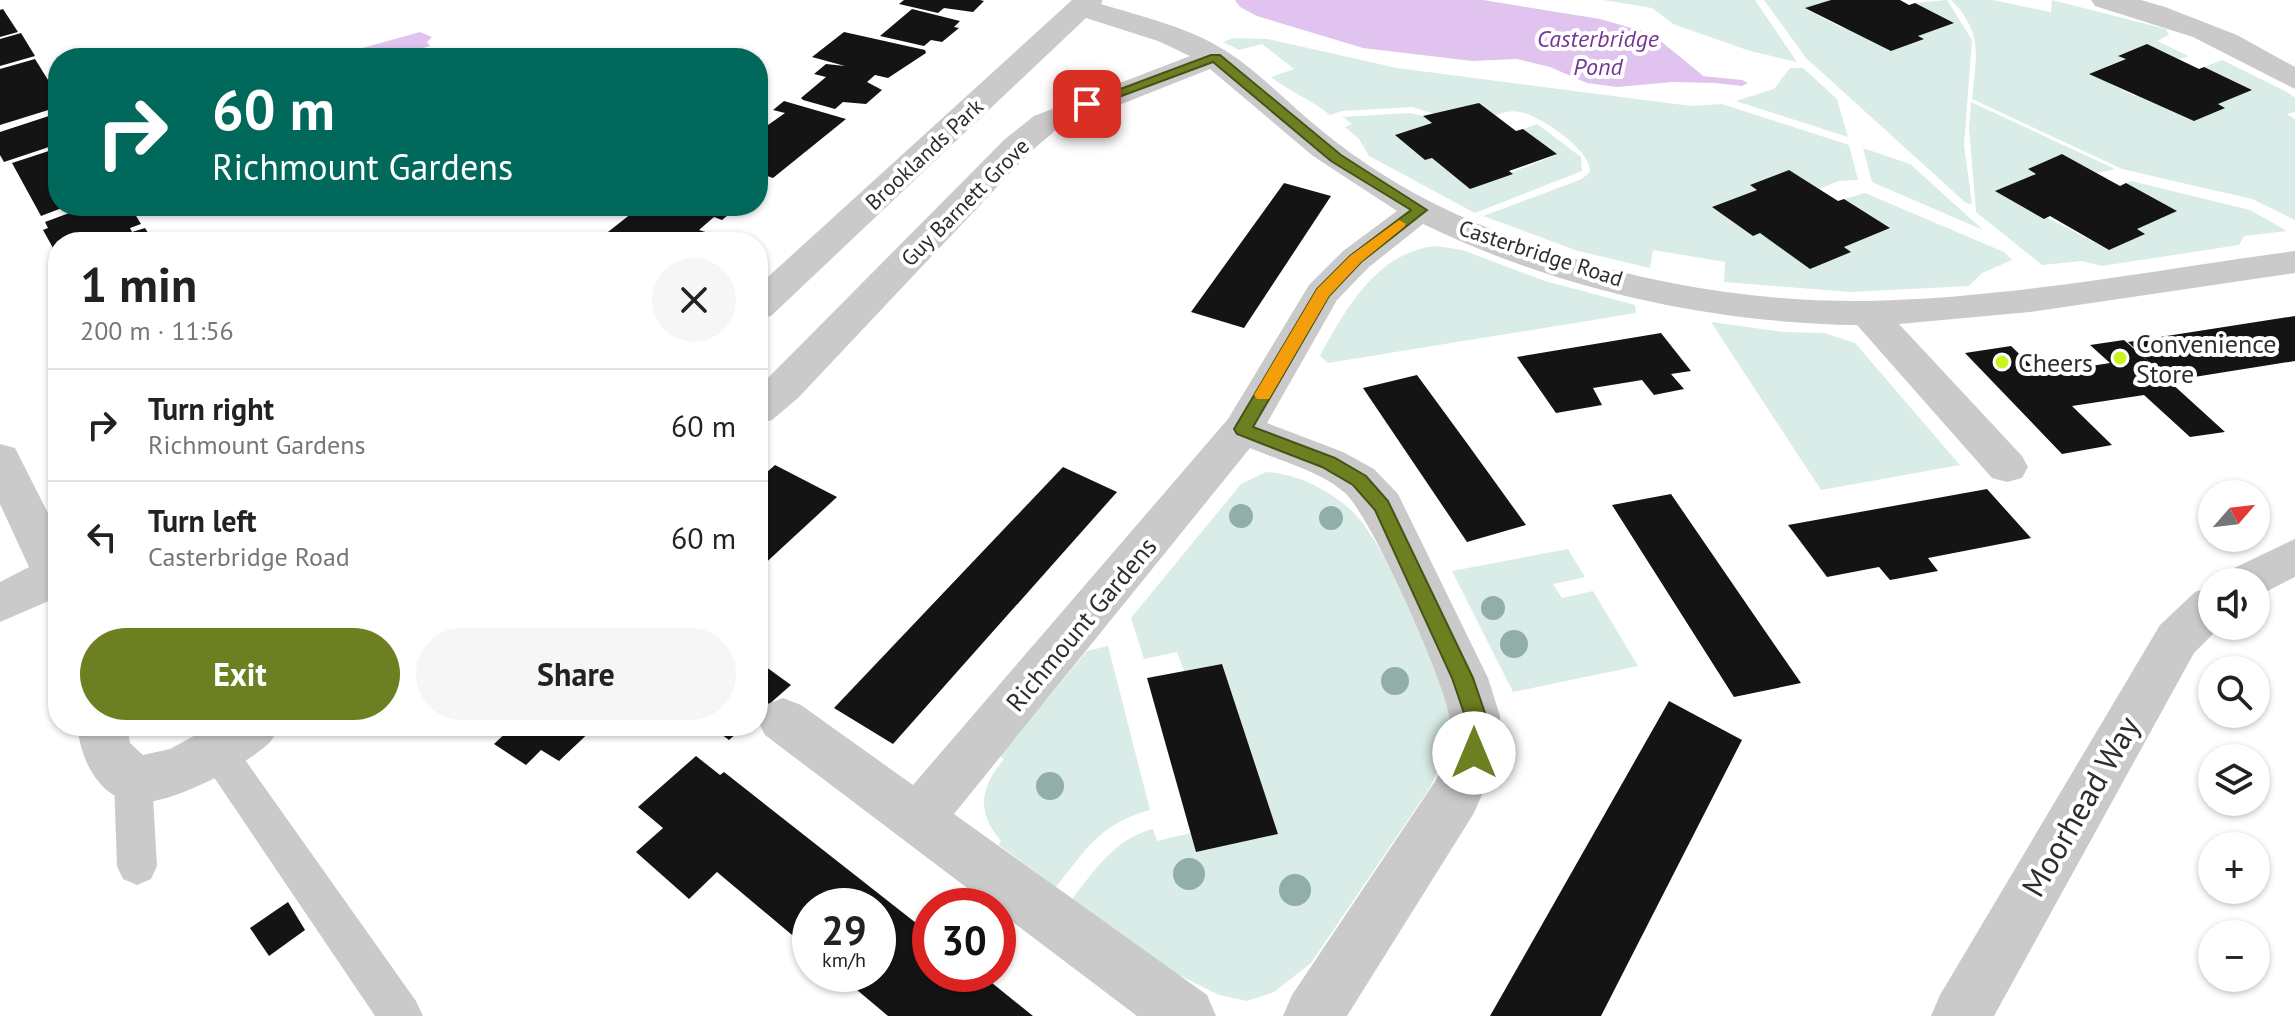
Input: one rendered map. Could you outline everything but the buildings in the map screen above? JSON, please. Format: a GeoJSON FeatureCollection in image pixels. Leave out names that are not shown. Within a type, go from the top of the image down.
{"type":"FeatureCollection","features":[{"type":"Feature","properties":{"kind":"street"},"geometry":{"type":"LineString","coordinates":[[2105,0],[2160,14],[2212,33],[2263,59],[2295,80]]}},
{"type":"Feature","properties":{"kind":"street","name":"Casterbridge Road"},"geometry":{"type":"LineString","coordinates":[[1086,4],[1184,41],[1215,57],[1336,158],[1420,210],[1531,255],[1653,288],[1751,305],[1867,313],[2002,303],[2295,262]]}},
{"type":"Feature","properties":{"kind":"street","name":"Brooklands Park"},"geometry":{"type":"LineString","coordinates":[[768,298],[1086,4]]}},
{"type":"Feature","properties":{"kind":"street"},"geometry":{"type":"LineString","coordinates":[[2263,59],[2295,54]]}},
{"type":"Feature","properties":{"kind":"street","name":"Guy Barnett Grove"},"geometry":{"type":"LineString","coordinates":[[768,402],[1017,146],[1045,123],[1215,57]]}},
{"type":"Feature","properties":{"kind":"street","name":"Richmount Gardens"},"geometry":{"type":"LineString","coordinates":[[918,819],[1243,429],[1322,293],[1366,251],[1420,210]]}},
{"type":"Feature","properties":{"kind":"street"},"geometry":{"type":"LineString","coordinates":[[1867,313],[2007,467]]}},
{"type":"Feature","properties":{"kind":"street"},"geometry":{"type":"LineString","coordinates":[[1243,429],[1328,463],[1359,480],[1382,506],[1463,678],[1475,716],[1474,753],[1455,796],[1313,1016]]}},
{"type":"Feature","properties":{"kind":"street"},"geometry":{"type":"LineString","coordinates":[[0,459],[48,558]]}},
{"type":"Feature","properties":{"kind":"street","name":"Moorhead Way"},"geometry":{"type":"LineString","coordinates":[[2270,575],[2295,556]]}},
{"type":"Feature","properties":{"kind":"street"},"geometry":{"type":"LineString","coordinates":[[0,603],[48,581]]}},
{"type":"Feature","properties":{"kind":"street","name":"Moorhead Way"},"geometry":{"type":"LineString","coordinates":[[1961,1016],[2177,639],[2198,625]]}},
{"type":"Feature","properties":{"kind":"street"},"geometry":{"type":"LineString","coordinates":[[783,720],[1186,1016]]}},
{"type":"Feature","properties":{"kind":"street"},"geometry":{"type":"LineString","coordinates":[[103,736],[106,753],[150,778],[235,739]]}},
{"type":"Feature","properties":{"kind":"lane"},"geometry":{"type":"LineString","coordinates":[[235,739],[401,1016]]}},
{"type":"Feature","properties":{"kind":"lane"},"geometry":{"type":"LineString","coordinates":[[137,866],[150,778]]}},
{"type":"Feature","properties":{"kind":"shaded area"},"geometry":{"type":"Polygon","coordinates":[[[1603,0],[1755,0],[1797,62],[1750,51],[1673,24],[1652,8],[1603,0]]]}},
{"type":"Feature","properties":{"kind":"shaded area"},"geometry":{"type":"Polygon","coordinates":[[[1764,0],[1831,0],[1806,9],[1842,28],[1923,39],[1918,36],[1953,22],[1915,3],[1947,0],[1972,40],[1964,145],[1972,204],[1966,203],[1806,58],[1764,0]]]}},
{"type":"Feature","properties":{"kind":"shaded area"},"geometry":{"type":"Polygon","coordinates":[[[1951,0],[1992,0],[2051,12],[2052,0],[2166,29],[2169,35],[2157,41],[2189,56],[2179,59],[2147,45],[2119,55],[2125,59],[2091,73],[2134,96],[2140,94],[2224,108],[2218,104],[2251,90],[2204,67],[2222,60],[2287,92],[2295,98],[2295,112],[2287,114],[2295,119],[2295,220],[2252,199],[2122,169],[1972,99],[1976,58],[1973,35],[1969,23],[1951,0]]]}},
{"type":"Feature","properties":{"kind":"shaded area"},"geometry":{"type":"Polygon","coordinates":[[[1234,38],[1268,39],[1397,68],[1691,106],[1722,104],[1849,145],[1858,180],[1839,181],[1819,189],[1789,170],[1751,185],[1757,190],[1712,207],[1753,236],[1760,233],[1810,269],[1850,252],[1844,247],[1890,228],[1844,199],[1865,193],[2004,252],[2012,260],[1982,273],[1969,286],[1850,292],[1724,282],[1725,262],[1653,250],[1650,268],[1578,251],[1483,216],[1582,179],[1590,172],[1583,154],[1552,127],[1520,112],[1495,115],[1479,103],[1438,115],[1412,107],[1342,111],[1330,115],[1271,77],[1294,69],[1262,44],[1239,50],[1223,42],[1234,38]]]}},
{"type":"Feature","properties":{"kind":"shaded area"},"geometry":{"type":"Polygon","coordinates":[[[1790,68],[1803,68],[1837,99],[1848,137],[1736,101],[1774,89],[1790,68]]]}},
{"type":"Feature","properties":{"kind":"shaded area"},"geometry":{"type":"Polygon","coordinates":[[[1971,102],[2115,169],[2097,173],[2062,154],[2028,169],[2036,174],[1996,191],[2109,250],[2144,234],[2137,229],[2176,211],[2126,183],[2131,181],[2250,210],[2287,231],[2244,236],[2239,245],[2102,266],[2082,261],[2042,265],[1976,212],[1969,128],[1971,102]]]}},
{"type":"Feature","properties":{"kind":"shaded area"},"geometry":{"type":"Polygon","coordinates":[[[1409,113],[1423,116],[1432,123],[1395,135],[1425,160],[1432,158],[1470,189],[1556,155],[1523,129],[1537,124],[1581,157],[1582,171],[1475,213],[1369,156],[1359,139],[1345,127],[1352,124],[1343,117],[1409,113]]]}},
{"type":"Feature","properties":{"kind":"shaded area"},"geometry":{"type":"Polygon","coordinates":[[[1863,148],[1910,164],[1983,230],[1872,182],[1863,148]]]}},
{"type":"Feature","properties":{"kind":"shaded area"},"geometry":{"type":"Polygon","coordinates":[[[1436,246],[1462,250],[1545,281],[1635,305],[1636,313],[1328,363],[1320,356],[1353,302],[1380,271],[1415,250],[1436,246]]]}},
{"type":"Feature","properties":{"kind":"shaded area"},"geometry":{"type":"Polygon","coordinates":[[[1711,322],[1784,332],[1824,333],[1855,343],[1960,465],[1821,490],[1711,322]]]}},
{"type":"Feature","properties":{"kind":"shaded area"},"geometry":{"type":"Polygon","coordinates":[[[1266,472],[1290,476],[1324,490],[1344,504],[1365,526],[1394,575],[1437,665],[1449,708],[1449,730],[1445,750],[1429,789],[1311,963],[1274,992],[1247,1001],[1219,995],[1173,972],[1072,899],[1117,848],[1127,840],[1153,829],[1157,841],[1191,833],[1196,852],[1278,834],[1222,664],[1184,671],[1177,652],[1144,659],[1131,618],[1241,484],[1266,472]]]}},
{"type":"Feature","properties":{"kind":"shaded area"},"geometry":{"type":"Polygon","coordinates":[[[1568,549],[1585,577],[1553,584],[1562,598],[1593,591],[1638,666],[1513,692],[1452,571],[1568,549]]]}},
{"type":"Feature","properties":{"kind":"shaded area"},"geometry":{"type":"Polygon","coordinates":[[[1108,646],[1150,810],[1119,822],[1096,839],[1056,887],[999,845],[1001,841],[985,810],[986,790],[1004,759],[1000,756],[1087,651],[1108,646]]]}},
{"type":"Feature","properties":{"kind":"water","name":"Casterbridge Pond"},"geometry":{"type":"Polygon","coordinates":[[[1235,0],[1483,0],[1600,19],[1652,34],[1712,83],[1672,82],[1617,87],[1587,83],[1550,67],[1517,59],[1472,61],[1363,48],[1257,16],[1240,7],[1235,0]]]}},
{"type":"Feature","properties":{"kind":"water"},"geometry":{"type":"Polygon","coordinates":[[[420,32],[432,37],[427,42],[430,46],[423,48],[362,48],[420,32]]]}},
{"type":"Feature","properties":{"kind":"waterway"},"geometry":{"type":"LineString","coordinates":[[1692,78],[1742,83]]}},
{"type":"Feature","properties":{"kind":"slow traffic"},"geometry":{"type":"LineString","coordinates":[[1263,395],[1322,293],[1356,259],[1399,224]]}},
{"type":"Feature","properties":{"kind":"place","name":"Convenience Store"},"geometry":{"type":"Point","coordinates":[2120,358]}},
{"type":"Feature","properties":{"kind":"place","name":"Cheers"},"geometry":{"type":"Point","coordinates":[2002,362]}},
{"type":"Feature","properties":{"kind":"route"},"geometry":{"type":"LineString","coordinates":[[1087,104],[1215,57],[1336,158],[1420,210],[1356,259],[1322,293],[1243,429],[1328,463],[1359,480],[1382,506],[1463,678],[1475,716],[1474,753]]}}]}
